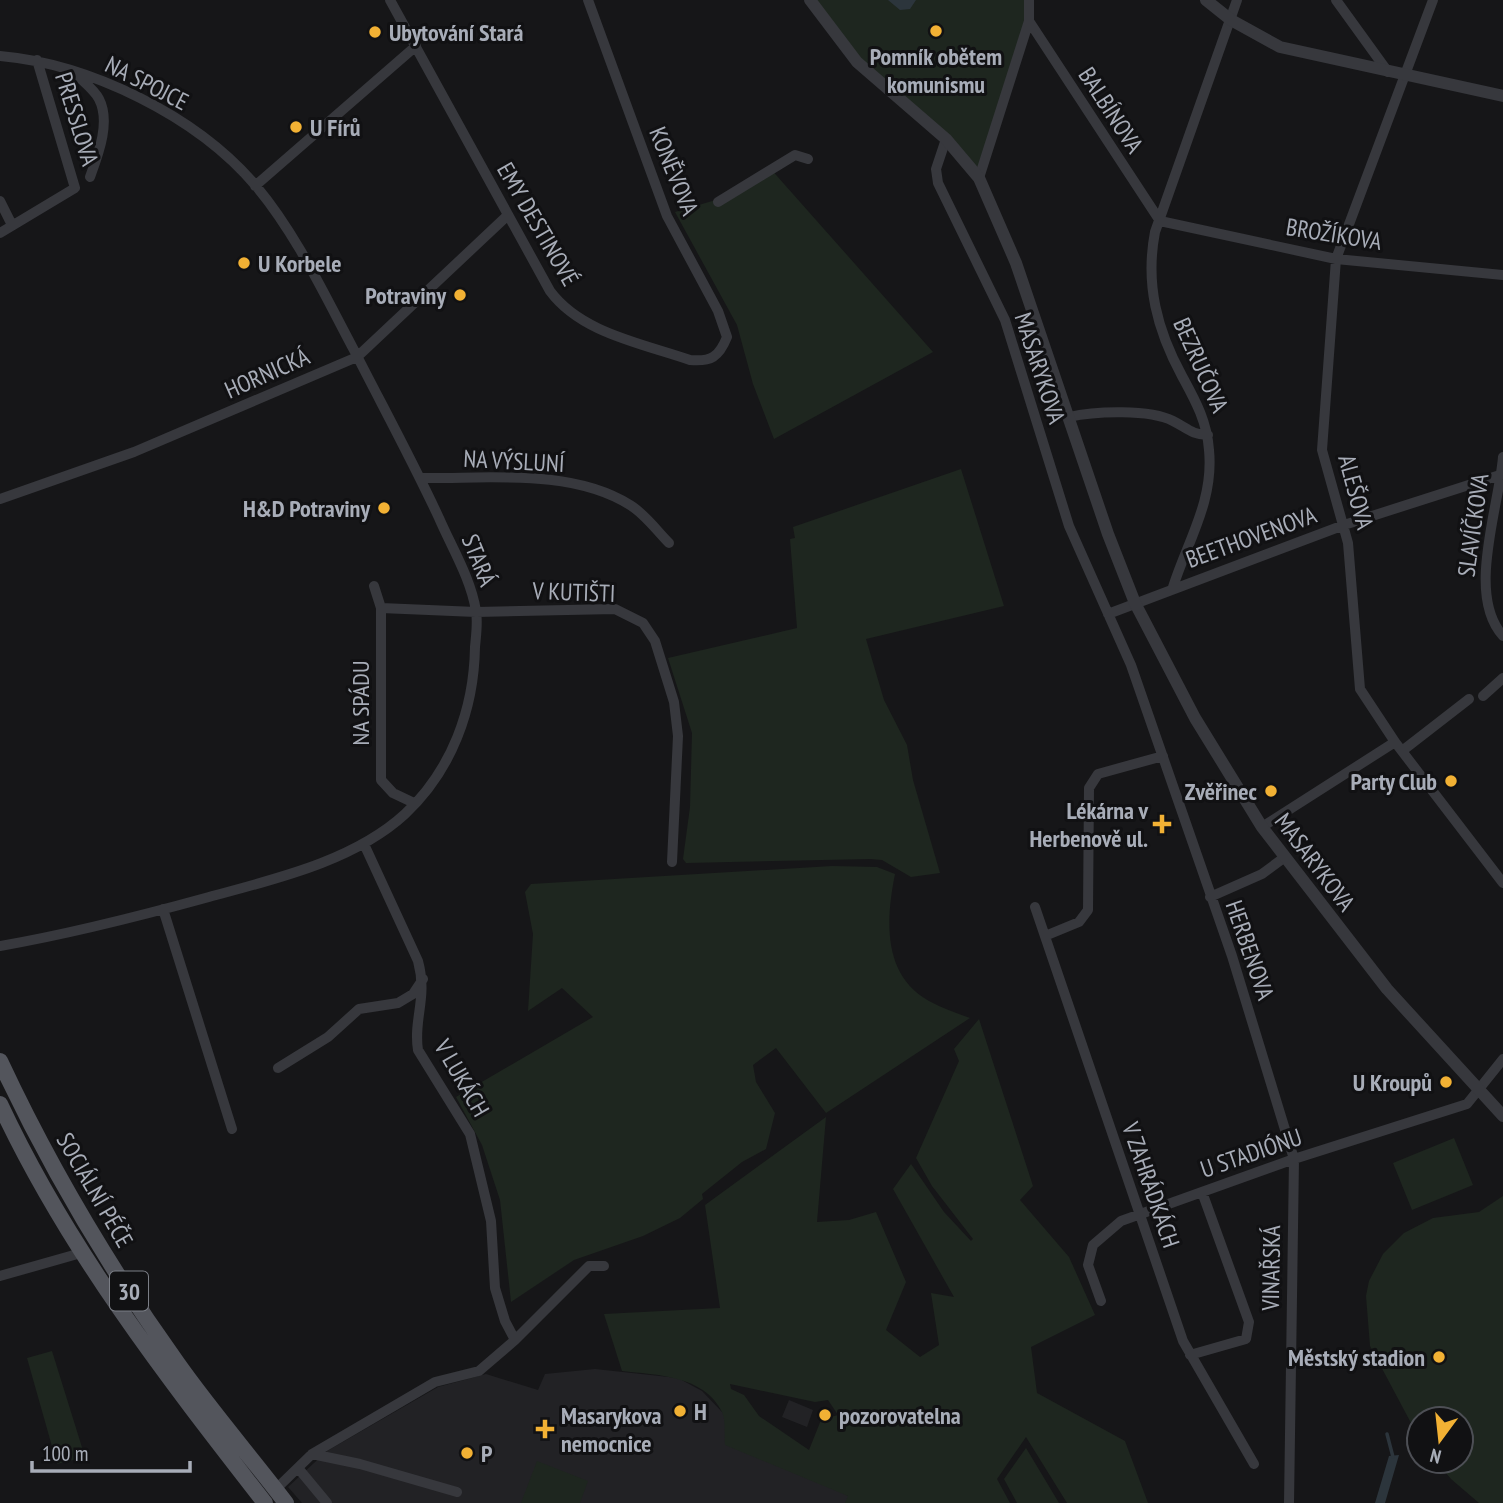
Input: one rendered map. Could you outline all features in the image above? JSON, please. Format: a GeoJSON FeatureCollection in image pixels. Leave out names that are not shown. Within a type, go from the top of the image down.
{"type":"FeatureCollection","features":[{"type":"Feature","properties":{"kind":"main road","name":"SOCIÁLNÍ PÉČE"},"geometry":{"type":"LineString","coordinates":[[0,1061],[22,1109],[100,1249],[179,1365],[286,1503]]}},
{"type":"Feature","properties":{"kind":"main road","name":"SOCIÁLNÍ PÉČE"},"geometry":{"type":"LineString","coordinates":[[0,1104],[81,1253],[167,1377],[265,1503]]}},
{"type":"Feature","properties":{"kind":"street"},"geometry":{"type":"LineString","coordinates":[[256,186],[416,46],[390,0]]}},
{"type":"Feature","properties":{"kind":"street","name":"KONĚVOVA"},"geometry":{"type":"LineString","coordinates":[[589,0],[667,216],[718,311],[727,337],[720,353]]}},
{"type":"Feature","properties":{"kind":"street","name":"MASARYKOVA"},"geometry":{"type":"LineString","coordinates":[[810,0],[857,62],[946,139],[979,178],[1016,263],[1135,603],[1195,718],[1262,827],[1387,989],[1481,1088],[1503,1116]]}},
{"type":"Feature","properties":{"kind":"street"},"geometry":{"type":"LineString","coordinates":[[979,178],[1029,20],[1029,0]]}},
{"type":"Feature","properties":{"kind":"street"},"geometry":{"type":"LineString","coordinates":[[1206,0],[1231,20],[1280,47],[1503,96]]}},
{"type":"Feature","properties":{"kind":"street","name":"BEZRUČOVA"},"geometry":{"type":"LineString","coordinates":[[1173,587],[1207,499],[1210,475],[1208,435],[1199,405],[1157,321],[1150,256],[1237,0]]}},
{"type":"Feature","properties":{"kind":"street"},"geometry":{"type":"LineString","coordinates":[[1336,0],[1388,72]]}},
{"type":"Feature","properties":{"kind":"street","name":"ALEŠOVA"},"geometry":{"type":"LineString","coordinates":[[1433,0],[1336,259],[1322,450],[1326,473],[1344,525],[1360,689],[1395,742],[1503,883]]}},
{"type":"Feature","properties":{"kind":"street","name":"BALBÍNOVA"},"geometry":{"type":"LineString","coordinates":[[1029,20],[1160,221]]}},
{"type":"Feature","properties":{"kind":"street","name":"EMY DESTINOVÉ"},"geometry":{"type":"LineString","coordinates":[[416,46],[550,291],[563,309],[581,322],[690,360],[707,362],[720,353]]}},
{"type":"Feature","properties":{"kind":"street","name":"NA SPOJCE"},"geometry":{"type":"LineString","coordinates":[[0,56],[37,60],[110,83],[177,120],[215,148],[256,186]]}},
{"type":"Feature","properties":{"kind":"street","name":"PRESSLOVA"},"geometry":{"type":"LineString","coordinates":[[0,233],[75,188],[37,60]]}},
{"type":"Feature","properties":{"kind":"street","name":"PRESSLOVA"},"geometry":{"type":"LineString","coordinates":[[73,71],[98,98],[103,113],[101,146],[90,177]]}},
{"type":"Feature","properties":{"kind":"street","name":"MASARYKOVA"},"geometry":{"type":"LineString","coordinates":[[946,139],[936,169],[938,183],[1005,320],[1069,526],[1131,665],[1163,756]]}},
{"type":"Feature","properties":{"kind":"street"},"geometry":{"type":"LineString","coordinates":[[718,202],[795,155],[808,159]]}},
{"type":"Feature","properties":{"kind":"street","name":"STARÁ"},"geometry":{"type":"LineString","coordinates":[[0,946],[163,909],[252,885],[363,844],[405,814],[440,773],[463,728],[475,674],[476,612],[464,570],[421,478],[310,266],[256,186]]}},
{"type":"Feature","properties":{"kind":"street"},"geometry":{"type":"LineString","coordinates":[[0,201],[12,225]]}},
{"type":"Feature","properties":{"kind":"street","name":"HORNICKÁ"},"geometry":{"type":"LineString","coordinates":[[0,499],[134,452],[357,357],[508,215]]}},
{"type":"Feature","properties":{"kind":"street","name":"BROŽÍKOVA"},"geometry":{"type":"LineString","coordinates":[[1160,221],[1336,259],[1503,275]]}},
{"type":"Feature","properties":{"kind":"street"},"geometry":{"type":"LineString","coordinates":[[1069,417],[1083,414],[1152,414],[1173,421],[1195,435],[1208,435]]}},
{"type":"Feature","properties":{"kind":"street","name":"SLAVÍČKOVA"},"geometry":{"type":"LineString","coordinates":[[1503,457],[1485,583],[1487,608],[1503,636]]}},
{"type":"Feature","properties":{"kind":"street","name":"BEETHOVENOVA"},"geometry":{"type":"LineString","coordinates":[[1135,603],[1344,525],[1502,474]]}},
{"type":"Feature","properties":{"kind":"street","name":"NA VÝSLUNÍ"},"geometry":{"type":"LineString","coordinates":[[421,478],[548,480],[577,485],[631,505],[669,543]]}},
{"type":"Feature","properties":{"kind":"street","name":"NA SPÁDU"},"geometry":{"type":"LineString","coordinates":[[374,586],[381,608],[381,780],[393,793],[414,803]]}},
{"type":"Feature","properties":{"kind":"street"},"geometry":{"type":"LineString","coordinates":[[1108,614],[1135,603]]}},
{"type":"Feature","properties":{"kind":"street","name":"V KUTIŠTI"},"geometry":{"type":"LineString","coordinates":[[381,608],[476,612],[615,610],[643,623],[656,641],[674,702],[678,736],[672,862]]}},
{"type":"Feature","properties":{"kind":"street"},"geometry":{"type":"LineString","coordinates":[[1483,696],[1503,678]]}},
{"type":"Feature","properties":{"kind":"street"},"geometry":{"type":"LineString","coordinates":[[1402,751],[1469,699]]}},
{"type":"Feature","properties":{"kind":"street"},"geometry":{"type":"LineString","coordinates":[[1262,827],[1395,742]]}},
{"type":"Feature","properties":{"kind":"street"},"geometry":{"type":"LineString","coordinates":[[1045,936],[1080,922],[1088,910],[1088,788],[1092,780],[1098,774],[1163,756]]}},
{"type":"Feature","properties":{"kind":"street","name":"HERBENOVA"},"geometry":{"type":"LineString","coordinates":[[1163,756],[1232,956],[1294,1159]]}},
{"type":"Feature","properties":{"kind":"street","name":"V LUKÁCH"},"geometry":{"type":"LineString","coordinates":[[363,844],[418,961],[423,979],[423,1005],[416,1037],[418,1050],[470,1134],[491,1221],[495,1288],[515,1340]]}},
{"type":"Feature","properties":{"kind":"street"},"geometry":{"type":"LineString","coordinates":[[1210,897],[1262,874],[1285,858]]}},
{"type":"Feature","properties":{"kind":"street","name":"V ZAHRÁDKÁCH"},"geometry":{"type":"LineString","coordinates":[[1035,907],[1139,1215],[1190,1355],[1254,1464]]}},
{"type":"Feature","properties":{"kind":"street"},"geometry":{"type":"LineString","coordinates":[[163,909],[232,1129]]}},
{"type":"Feature","properties":{"kind":"street"},"geometry":{"type":"LineString","coordinates":[[278,1068],[328,1037],[359,1009],[398,1003],[412,994],[423,979]]}},
{"type":"Feature","properties":{"kind":"street"},"geometry":{"type":"LineString","coordinates":[[1481,1088],[1503,1059]]}},
{"type":"Feature","properties":{"kind":"street","name":"U STADIÓNU"},"geometry":{"type":"LineString","coordinates":[[1101,1301],[1088,1265],[1093,1245],[1121,1221],[1294,1159],[1467,1104],[1481,1088]]}},
{"type":"Feature","properties":{"kind":"street","name":"VINAŘSKÁ"},"geometry":{"type":"LineString","coordinates":[[1289,1503],[1294,1159]]}},
{"type":"Feature","properties":{"kind":"street"},"geometry":{"type":"LineString","coordinates":[[1190,1355],[1245,1339],[1249,1322],[1202,1192]]}},
{"type":"Feature","properties":{"kind":"street"},"geometry":{"type":"LineString","coordinates":[[0,1276],[81,1253]]}},
{"type":"Feature","properties":{"kind":"street"},"geometry":{"type":"LineString","coordinates":[[276,1489],[312,1454],[435,1382],[479,1371],[515,1340],[589,1266],[604,1266]]}},
{"type":"Feature","properties":{"kind":"street"},"geometry":{"type":"LineString","coordinates":[[312,1454],[360,1464],[457,1492]]}},
{"type":"Feature","properties":{"kind":"street"},"geometry":{"type":"LineString","coordinates":[[298,1468],[327,1503]]}},
{"type":"Feature","properties":{"kind":"street"},"geometry":{"type":"LineString","coordinates":[[244,1477],[255,1503]]}},
{"type":"Feature","properties":{"kind":"shaded area"},"geometry":{"type":"Polygon","coordinates":[[[810,0],[1029,0],[1029,21],[979,178],[857,62],[810,0]]]}},
{"type":"Feature","properties":{"kind":"shaded area"},"geometry":{"type":"Polygon","coordinates":[[[888,0],[916,0],[910,9],[900,10],[888,0]]]}},
{"type":"Feature","properties":{"kind":"shaded area"},"geometry":{"type":"Polygon","coordinates":[[[769,167],[933,352],[774,439],[753,384],[737,325],[675,212],[719,199],[769,167]]]}},
{"type":"Feature","properties":{"kind":"shaded area"},"geometry":{"type":"Polygon","coordinates":[[[961,469],[1004,606],[866,639],[884,700],[907,745],[913,780],[940,873],[911,877],[882,860],[871,859],[686,863],[683,859],[690,807],[692,733],[668,658],[797,628],[790,539],[795,538],[793,527],[961,469]]]}},
{"type":"Feature","properties":{"kind":"shaded area"},"geometry":{"type":"Polygon","coordinates":[[[832,866],[877,867],[895,874],[889,927],[895,961],[903,977],[929,1001],[970,1018],[826,1113],[776,1048],[753,1065],[756,1082],[775,1113],[766,1149],[742,1162],[702,1194],[703,1199],[680,1218],[643,1236],[574,1260],[511,1302],[500,1200],[482,1145],[456,1097],[593,1017],[562,988],[528,1011],[533,934],[525,892],[531,884],[832,866]]]}},
{"type":"Feature","properties":{"kind":"shaded area"},"geometry":{"type":"Polygon","coordinates":[[[979,1019],[1033,1186],[1020,1200],[1069,1257],[1095,1315],[1031,1347],[1037,1393],[1125,1441],[1148,1503],[1067,1503],[1026,1437],[997,1479],[1010,1503],[845,1503],[848,1496],[725,1445],[722,1412],[704,1391],[678,1379],[622,1371],[604,1314],[720,1308],[705,1205],[826,1117],[817,1222],[849,1220],[876,1212],[906,1282],[886,1330],[920,1357],[939,1345],[931,1293],[954,1297],[893,1189],[911,1164],[944,1212],[971,1241],[973,1239],[932,1186],[916,1158],[959,1061],[954,1049],[979,1019]],[[730,1384],[731,1389],[744,1395],[759,1416],[809,1450],[821,1420],[838,1415],[828,1400],[815,1402],[730,1384]]]}},
{"type":"Feature","properties":{"kind":"shaded area"},"geometry":{"type":"Polygon","coordinates":[[[1454,1138],[1473,1185],[1412,1210],[1393,1163],[1454,1138]]]}},
{"type":"Feature","properties":{"kind":"shaded area","name":"Městský stadion"},"geometry":{"type":"Polygon","coordinates":[[[1503,1196],[1503,1503],[1479,1503],[1448,1475],[1475,1475],[1475,1405],[1405,1405],[1405,1412],[1370,1346],[1366,1296],[1369,1281],[1383,1254],[1404,1233],[1433,1218],[1479,1212],[1503,1196]]]}},
{"type":"Feature","properties":{"kind":"shaded area"},"geometry":{"type":"Polygon","coordinates":[[[52,1351],[85,1457],[57,1464],[27,1358],[52,1351]]]}},
{"type":"Feature","properties":{"kind":"shaded area","name":"Masarykova nemocnice"},"geometry":{"type":"Polygon","coordinates":[[[595,1369],[678,1378],[702,1391],[722,1412],[848,1496],[852,1503],[302,1503],[288,1487],[327,1451],[438,1387],[486,1374],[538,1390],[545,1374],[595,1369]]]}},
{"type":"Feature","properties":{"kind":"shaded area"},"geometry":{"type":"Polygon","coordinates":[[[789,1400],[813,1410],[807,1427],[782,1417],[789,1400]]]}},
{"type":"Feature","properties":{"kind":"shaded area"},"geometry":{"type":"Polygon","coordinates":[[[1026,1448],[1059,1503],[1017,1503],[1004,1479],[1026,1448]]]}},
{"type":"Feature","properties":{"kind":"shaded area"},"geometry":{"type":"Polygon","coordinates":[[[1399,1455],[1385,1503],[1375,1503],[1389,1456],[1399,1455]]]}},
{"type":"Feature","properties":{"kind":"shaded area"},"geometry":{"type":"Polygon","coordinates":[[[537,1461],[588,1481],[580,1503],[521,1503],[537,1461]]]}},
{"type":"Feature","properties":{"kind":"waterway"},"geometry":{"type":"LineString","coordinates":[[1387,1434],[1393,1457]]}},
{"type":"Feature","properties":{"kind":"place","name":"Pomník obětem komunismu"},"geometry":{"type":"Point","coordinates":[936,31]}},
{"type":"Feature","properties":{"kind":"place","name":"Ubytování Stará"},"geometry":{"type":"Point","coordinates":[375,32]}},
{"type":"Feature","properties":{"kind":"place","name":"U Fírů"},"geometry":{"type":"Point","coordinates":[296,127]}},
{"type":"Feature","properties":{"kind":"place","name":"U Korbele"},"geometry":{"type":"Point","coordinates":[244,263]}},
{"type":"Feature","properties":{"kind":"place","name":"Potraviny"},"geometry":{"type":"Point","coordinates":[460,295]}},
{"type":"Feature","properties":{"kind":"place","name":"H&D Potraviny"},"geometry":{"type":"Point","coordinates":[384,508]}},
{"type":"Feature","properties":{"kind":"place","name":"Party Club"},"geometry":{"type":"Point","coordinates":[1451,781]}},
{"type":"Feature","properties":{"kind":"place","name":"Zvěřinec"},"geometry":{"type":"Point","coordinates":[1271,791]}},
{"type":"Feature","properties":{"kind":"place","name":"Lékárna v Herbenově ul."},"geometry":{"type":"Point","coordinates":[1162,824]}},
{"type":"Feature","properties":{"kind":"place","name":"U Kroupů"},"geometry":{"type":"Point","coordinates":[1446,1082]}},
{"type":"Feature","properties":{"kind":"place","name":"Městský stadion"},"geometry":{"type":"Point","coordinates":[1439,1357]}},
{"type":"Feature","properties":{"kind":"place","name":"H"},"geometry":{"type":"Point","coordinates":[680,1411]}},
{"type":"Feature","properties":{"kind":"place","name":"pozorovatelna"},"geometry":{"type":"Point","coordinates":[825,1415]}},
{"type":"Feature","properties":{"kind":"place","name":"Masarykova nemocnice"},"geometry":{"type":"Point","coordinates":[545,1429]}},
{"type":"Feature","properties":{"kind":"place","name":"P"},"geometry":{"type":"Point","coordinates":[467,1453]}}]}
